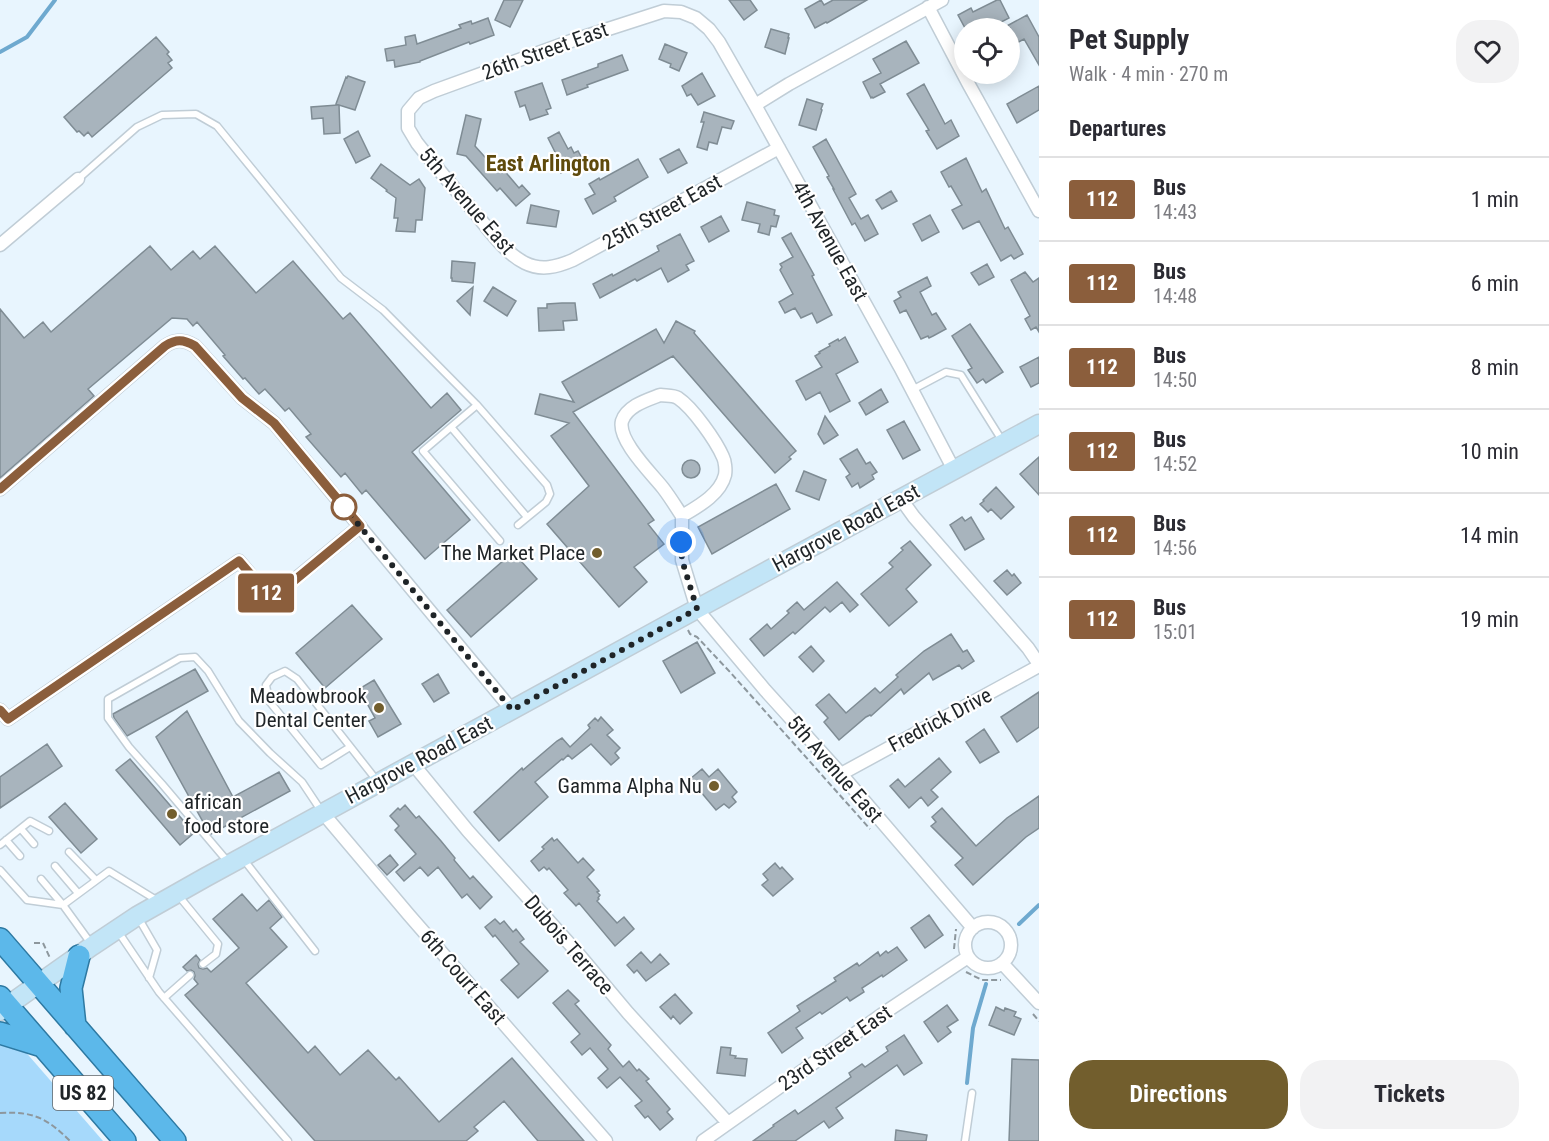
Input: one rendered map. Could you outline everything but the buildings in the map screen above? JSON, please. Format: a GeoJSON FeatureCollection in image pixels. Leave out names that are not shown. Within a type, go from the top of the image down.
{"type":"FeatureCollection","features":[{"type":"Feature","properties":{"kind":"highway","name":"US 82"},"geometry":{"type":"LineString","coordinates":[[0,939],[175,1141]]}},
{"type":"Feature","properties":{"kind":"highway"},"geometry":{"type":"LineString","coordinates":[[75,1026],[71,988],[86,951]]}},
{"type":"Feature","properties":{"kind":"highway","name":"US 82"},"geometry":{"type":"LineString","coordinates":[[3,1004],[125,1141]]}},
{"type":"Feature","properties":{"kind":"highway"},"geometry":{"type":"LineString","coordinates":[[0,1033],[42,1046]]}},
{"type":"Feature","properties":{"kind":"main road","name":"Hargrove Road East"},"geometry":{"type":"LineString","coordinates":[[3,1004],[39,984],[137,916],[322,812],[1039,424]]}},
{"type":"Feature","properties":{"kind":"street"},"geometry":{"type":"LineString","coordinates":[[755,105],[942,0]]}},
{"type":"Feature","properties":{"kind":"street"},"geometry":{"type":"LineString","coordinates":[[928,7],[1039,211]]}},
{"type":"Feature","properties":{"kind":"street","name":"26th Street East"},"geometry":{"type":"LineString","coordinates":[[408,120],[408,111],[419,98],[571,40],[664,11],[681,12],[696,18]]}},
{"type":"Feature","properties":{"kind":"street","name":"4th Avenue East"},"geometry":{"type":"LineString","coordinates":[[696,18],[719,42],[755,105],[954,470]]}},
{"type":"Feature","properties":{"kind":"street","name":"5th Avenue East"},"geometry":{"type":"LineString","coordinates":[[408,120],[408,128],[417,143],[489,230],[511,254],[525,264],[542,268]]}},
{"type":"Feature","properties":{"kind":"street","name":"25th Street East"},"geometry":{"type":"LineString","coordinates":[[542,268],[558,266],[573,260],[779,148]]}},
{"type":"Feature","properties":{"kind":"street"},"geometry":{"type":"LineString","coordinates":[[0,245],[78,179]]}},
{"type":"Feature","properties":{"kind":"street"},"geometry":{"type":"LineString","coordinates":[[0,489],[165,346],[172,341],[188,342],[195,346],[242,398],[274,423],[512,710]]}},
{"type":"Feature","properties":{"kind":"street"},"geometry":{"type":"LineString","coordinates":[[682,516],[718,489],[725,475],[725,459],[688,406],[676,396],[660,395],[631,408],[622,421],[624,437],[682,516],[682,560],[697,609]]}},
{"type":"Feature","properties":{"kind":"street"},"geometry":{"type":"LineString","coordinates":[[901,499],[1026,646],[1039,665]]}},
{"type":"Feature","properties":{"kind":"street"},"geometry":{"type":"LineString","coordinates":[[3,718],[239,561],[272,599],[360,526]]}},
{"type":"Feature","properties":{"kind":"street","name":"5th Avenue East"},"geometry":{"type":"LineString","coordinates":[[697,609],[973,928]]}},
{"type":"Feature","properties":{"kind":"street","name":"Fredrick Drive"},"geometry":{"type":"LineString","coordinates":[[840,774],[1039,665]]}},
{"type":"Feature","properties":{"kind":"street","name":"Dubois Terrace"},"geometry":{"type":"LineString","coordinates":[[413,764],[468,831],[728,1123]]}},
{"type":"Feature","properties":{"kind":"street","name":"6th Court East"},"geometry":{"type":"LineString","coordinates":[[322,812],[606,1141]]}},
{"type":"Feature","properties":{"kind":"street"},"geometry":{"type":"LineString","coordinates":[[989,922],[1004,929],[1011,944],[1010,951],[1002,963],[988,968],[963,960],[968,934],[973,928],[989,922]]}},
{"type":"Feature","properties":{"kind":"street","name":"23rd Street East"},"geometry":{"type":"LineString","coordinates":[[703,1141],[886,1011],[963,960]]}},
{"type":"Feature","properties":{"kind":"street"},"geometry":{"type":"LineString","coordinates":[[1002,963],[1036,1008]]}},
{"type":"Feature","properties":{"kind":"lane"},"geometry":{"type":"LineString","coordinates":[[78,179],[137,127],[162,115],[196,114],[217,126],[341,278],[383,310],[477,405],[548,485],[550,494],[546,502],[518,525]]}},
{"type":"Feature","properties":{"kind":"lane"},"geometry":{"type":"LineString","coordinates":[[912,390],[946,372],[961,375],[1004,443]]}},
{"type":"Feature","properties":{"kind":"lane"},"geometry":{"type":"LineString","coordinates":[[477,405],[423,451],[500,541]]}},
{"type":"Feature","properties":{"kind":"lane"},"geometry":{"type":"LineString","coordinates":[[452,427],[527,517]]}},
{"type":"Feature","properties":{"kind":"lane"},"geometry":{"type":"LineString","coordinates":[[315,951],[122,738],[108,718],[108,699],[180,658],[195,657],[208,671],[239,721],[302,782],[322,812]]}},
{"type":"Feature","properties":{"kind":"lane"},"geometry":{"type":"LineString","coordinates":[[350,747],[321,765],[269,700],[266,685],[272,677],[285,671],[297,679],[379,782]]}},
{"type":"Feature","properties":{"kind":"lane"},"geometry":{"type":"LineString","coordinates":[[0,845],[30,822],[49,831]]}},
{"type":"Feature","properties":{"kind":"lane"},"geometry":{"type":"LineString","coordinates":[[21,829],[34,844]]}},
{"type":"Feature","properties":{"kind":"lane"},"geometry":{"type":"LineString","coordinates":[[6,840],[20,856]]}},
{"type":"Feature","properties":{"kind":"lane"},"geometry":{"type":"LineString","coordinates":[[69,852],[96,880]]}},
{"type":"Feature","properties":{"kind":"lane"},"geometry":{"type":"LineString","coordinates":[[55,866],[78,893]]}},
{"type":"Feature","properties":{"kind":"lane"},"geometry":{"type":"LineString","coordinates":[[0,870],[27,900],[63,905],[109,871],[161,903]]}},
{"type":"Feature","properties":{"kind":"lane"},"geometry":{"type":"LineString","coordinates":[[41,879],[63,905],[86,951]]}},
{"type":"Feature","properties":{"kind":"lane"},"geometry":{"type":"LineString","coordinates":[[177,894],[218,944],[216,954],[204,964]]}},
{"type":"Feature","properties":{"kind":"lane"},"geometry":{"type":"LineString","coordinates":[[137,916],[156,950],[149,978]]}},
{"type":"Feature","properties":{"kind":"lane"},"geometry":{"type":"LineString","coordinates":[[117,930],[164,998],[288,1141]]}},
{"type":"Feature","properties":{"kind":"lane"},"geometry":{"type":"LineString","coordinates":[[164,998],[190,975]]}},
{"type":"Feature","properties":{"kind":"lane"},"geometry":{"type":"LineString","coordinates":[[965,1141],[972,1093]]}},
{"type":"Feature","properties":{"kind":"path"},"geometry":{"type":"LineString","coordinates":[[680,618],[690,634],[697,637],[730,672],[876,836]]}},
{"type":"Feature","properties":{"kind":"path"},"geometry":{"type":"LineString","coordinates":[[955,925],[957,930],[954,950],[963,960],[964,971],[982,980],[1000,979],[1003,981]]}},
{"type":"Feature","properties":{"kind":"path"},"geometry":{"type":"LineString","coordinates":[[1036,1008],[1039,1021]]}},
{"type":"Feature","properties":{"kind":"path"},"geometry":{"type":"LineString","coordinates":[[0,1113],[16,1112],[39,1116],[70,1141]]}},
{"type":"Feature","properties":{"kind":"shaded area"},"geometry":{"type":"Polygon","coordinates":[[[3,1026],[103,1141],[0,1141],[0,1028],[3,1026]]]}},
{"type":"Feature","properties":{"kind":"waterway"},"geometry":{"type":"LineString","coordinates":[[0,52],[27,37],[55,0]]}},
{"type":"Feature","properties":{"kind":"waterway"},"geometry":{"type":"LineString","coordinates":[[1019,924],[1039,905]]}},
{"type":"Feature","properties":{"kind":"waterway"},"geometry":{"type":"LineString","coordinates":[[967,1083],[973,1028],[986,984]]}},
{"type":"Feature","properties":{"kind":"bus line","name":"112"},"geometry":{"type":"LineString","coordinates":[[0,489],[165,346],[172,341],[182,340],[195,346],[242,398],[274,423],[360,526],[272,599],[239,561],[8,719],[0,710]]}},
{"type":"Feature","properties":{"kind":"place","name":"The Market Place"},"geometry":{"type":"Point","coordinates":[597,553]}},
{"type":"Feature","properties":{"kind":"place","name":"Meadowbrook Dental Center"},"geometry":{"type":"Point","coordinates":[379,708]}},
{"type":"Feature","properties":{"kind":"place","name":"Gamma Alpha Nu"},"geometry":{"type":"Point","coordinates":[714,786]}},
{"type":"Feature","properties":{"kind":"place","name":"african food store"},"geometry":{"type":"Point","coordinates":[172,814]}},
{"type":"Feature","properties":{"kind":"district","name":"East Arlington"},"geometry":{"type":"Point","coordinates":[548,163]}},
{"type":"Feature","properties":{"kind":"route"},"geometry":{"type":"LineString","coordinates":[[344,507],[512,710],[697,609],[682,560],[681,542]]}}]}
